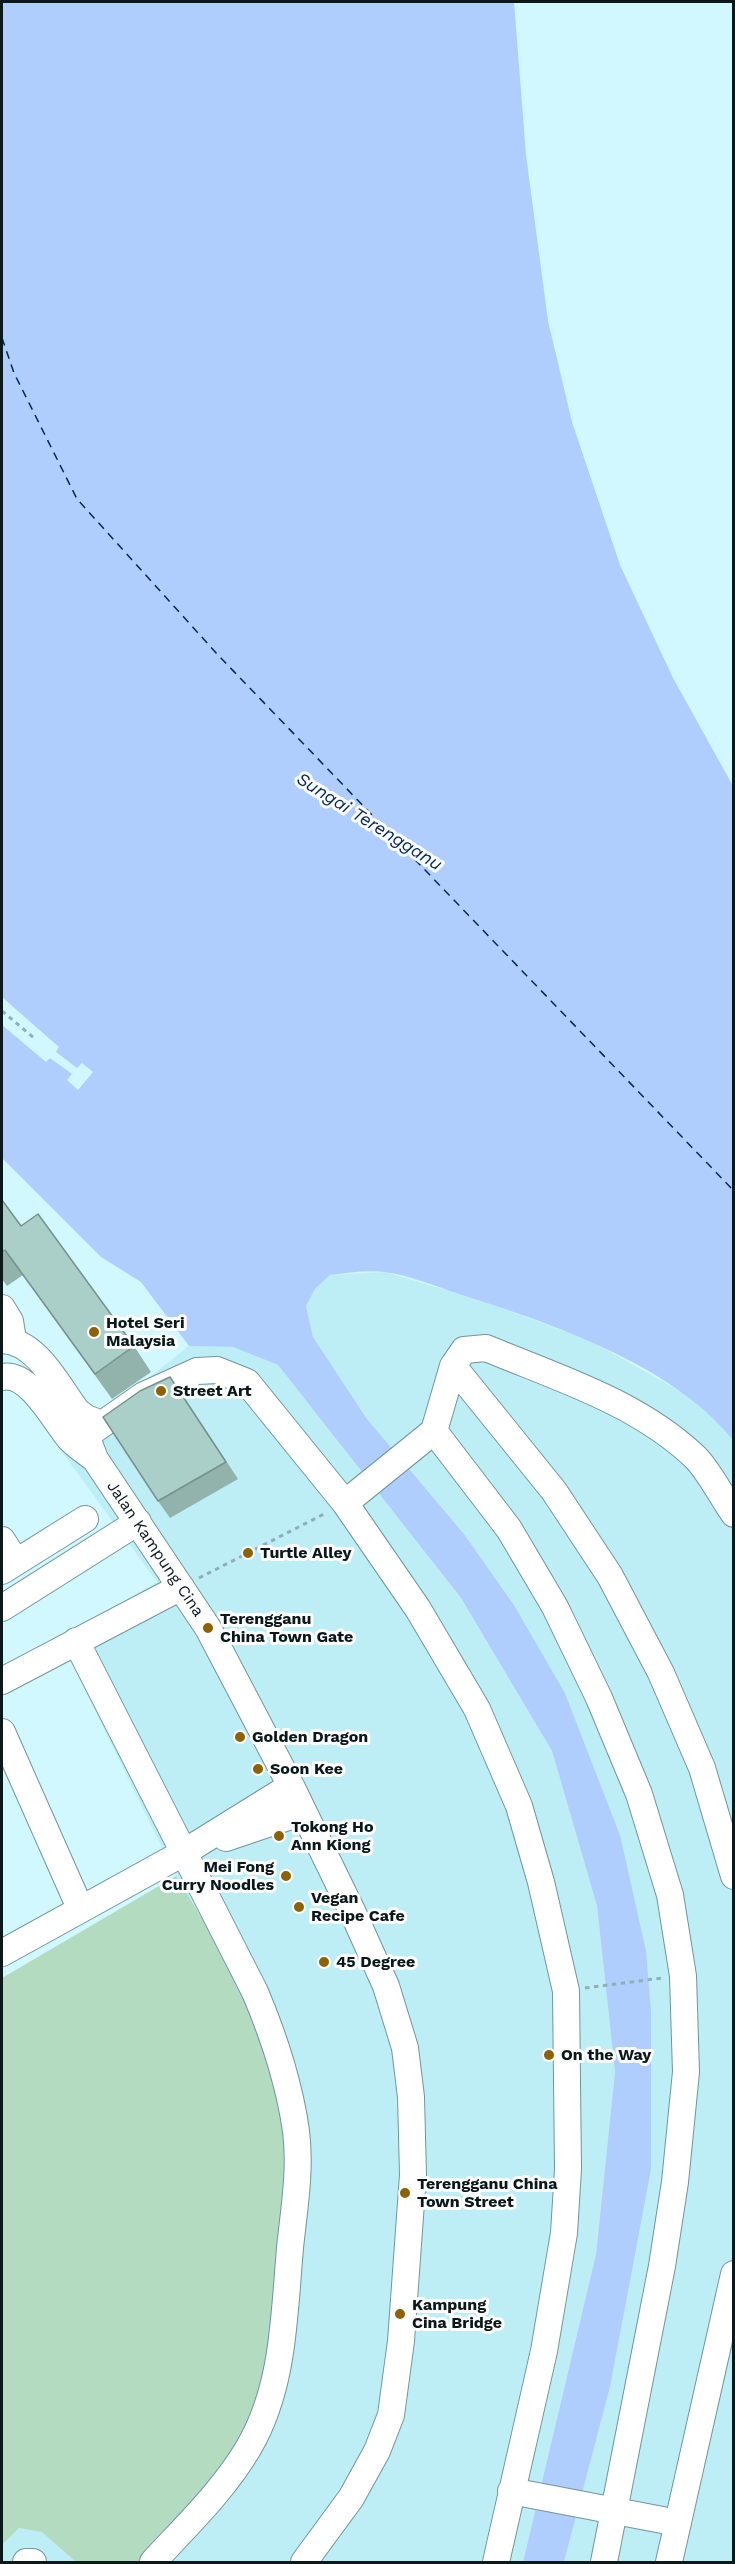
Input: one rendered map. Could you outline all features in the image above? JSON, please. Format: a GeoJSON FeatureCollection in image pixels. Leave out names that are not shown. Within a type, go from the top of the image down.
{"type":"FeatureCollection","features":[{"type":"Feature","properties":{"kind":"street"},"geometry":{"type":"LineString","coordinates":[[2,1308],[10,1321],[7,1340],[27,1348],[77,1411],[86,1418],[102,1424]]}},
{"type":"Feature","properties":{"kind":"street"},"geometry":{"type":"LineString","coordinates":[[345,1503],[434,1431],[453,1366],[464,1350],[486,1348],[615,1402],[656,1426],[696,1459],[734,1514]]}},
{"type":"Feature","properties":{"kind":"street"},"geometry":{"type":"LineString","coordinates":[[453,1366],[554,1491],[609,1576],[661,1673],[702,1768],[734,1876]]}},
{"type":"Feature","properties":{"kind":"street"},"geometry":{"type":"LineString","coordinates":[[95,1459],[87,1438],[91,1432],[144,1395],[197,1371],[217,1370],[247,1382],[345,1503],[418,1608],[477,1709],[519,1806],[541,1882],[566,1991],[568,2169],[564,2233],[520,2492],[496,2562]]}},
{"type":"Feature","properties":{"kind":"street","name":"Jalan Kampung Cina"},"geometry":{"type":"LineString","coordinates":[[2,1377],[20,1380],[34,1391],[71,1440],[95,1459],[208,1628],[291,1786],[353,1913],[386,1986],[405,2048],[411,2097],[413,2175],[401,2341],[391,2415],[377,2451],[351,2498],[304,2562]]}},
{"type":"Feature","properties":{"kind":"street"},"geometry":{"type":"LineString","coordinates":[[434,1431],[509,1529],[555,1607],[599,1698],[639,1794],[670,1895],[681,1964],[686,2072],[675,2182],[660,2277],[603,2562]]}},
{"type":"Feature","properties":{"kind":"street"},"geometry":{"type":"LineString","coordinates":[[2,1540],[9,1566],[85,1519]]}},
{"type":"Feature","properties":{"kind":"street"},"geometry":{"type":"LineString","coordinates":[[2,1608],[138,1522]]}},
{"type":"Feature","properties":{"kind":"street"},"geometry":{"type":"LineString","coordinates":[[2,1680],[182,1587]]}},
{"type":"Feature","properties":{"kind":"street"},"geometry":{"type":"LineString","coordinates":[[76,1641],[255,1992],[272,2030],[286,2074],[296,2132],[298,2164],[282,2348],[268,2408],[249,2447],[226,2481],[153,2562]]}},
{"type":"Feature","properties":{"kind":"street"},"geometry":{"type":"LineString","coordinates":[[2,1732],[80,1908]]}},
{"type":"Feature","properties":{"kind":"street"},"geometry":{"type":"LineString","coordinates":[[2,1953],[183,1853],[291,1786]]}},
{"type":"Feature","properties":{"kind":"street"},"geometry":{"type":"LineString","coordinates":[[183,1853],[303,1812]]}},
{"type":"Feature","properties":{"kind":"street"},"geometry":{"type":"LineString","coordinates":[[669,2562],[734,2274]]}},
{"type":"Feature","properties":{"kind":"street"},"geometry":{"type":"LineString","coordinates":[[520,2492],[678,2523]]}},
{"type":"Feature","properties":{"kind":"street"},"geometry":{"type":"LineString","coordinates":[[26,2562],[33,2562]]}},
{"type":"Feature","properties":{"kind":"path"},"geometry":{"type":"LineString","coordinates":[[2,1011],[34,1038]]}},
{"type":"Feature","properties":{"kind":"path"},"geometry":{"type":"LineString","coordinates":[[182,1587],[345,1503]]}},
{"type":"Feature","properties":{"kind":"path"},"geometry":{"type":"LineString","coordinates":[[596,1987],[655,1979]]}},
{"type":"Feature","properties":{"kind":"shaded area"},"geometry":{"type":"Polygon","coordinates":[[[385,1272],[477,1299],[591,1341],[685,1394],[718,1420],[733,1440],[733,2562],[564,2562],[610,2387],[651,2170],[650,2110],[620,1835],[565,1693],[514,1605],[464,1534],[367,1419],[313,1337],[306,1306],[315,1289],[330,1275],[385,1272]]]}},
{"type":"Feature","properties":{"kind":"shaded area"},"geometry":{"type":"Polygon","coordinates":[[[189,1346],[233,1347],[278,1365],[461,1598],[552,1751],[597,1906],[615,2072],[596,2254],[523,2562],[140,2562],[234,2454],[242,1984],[176,1876],[60,1639],[157,1582],[59,1448],[189,1346]]]}},
{"type":"Feature","properties":{"kind":"shaded area"},"geometry":{"type":"Polygon","coordinates":[[[18,2528],[42,2531],[76,2562],[2,2562],[2,2545],[18,2528]]]}},
{"type":"Feature","properties":{"kind":"green space"},"geometry":{"type":"Polygon","coordinates":[[[176,1876],[242,1984],[265,2039],[292,2165],[262,2408],[234,2454],[140,2562],[76,2562],[42,2532],[19,2528],[2,2545],[2,1978],[176,1876]]]}},
{"type":"Feature","properties":{"kind":"water","name":"Sungai Terengganu"},"geometry":{"type":"Polygon","coordinates":[[[2,2],[514,2],[526,155],[548,321],[572,422],[620,565],[673,678],[733,786],[733,1440],[707,1413],[677,1389],[607,1349],[532,1318],[422,1281],[377,1271],[330,1275],[315,1289],[306,1306],[313,1337],[367,1419],[464,1534],[514,1605],[565,1693],[620,1835],[646,1951],[651,2012],[651,2170],[610,2387],[564,2562],[523,2562],[596,2254],[615,2072],[597,1906],[552,1751],[461,1598],[278,1365],[233,1347],[189,1346],[141,1282],[101,1257],[2,1158],[2,2]]]}},
{"type":"Feature","properties":{"kind":"pier"},"geometry":{"type":"Polygon","coordinates":[[[2,997],[59,1047],[56,1052],[77,1068],[82,1063],[93,1072],[78,1090],[67,1080],[72,1074],[50,1058],[46,1062],[2,1025],[2,997]]]}},
{"type":"Feature","properties":{"kind":"building","name":"Hotel Seri Malaysia"},"geometry":{"type":"Polygon","coordinates":[[[2,1200],[21,1226],[38,1214],[134,1346],[95,1374],[5,1250],[2,1252],[2,1200]]]}},
{"type":"Feature","properties":{"kind":"building"},"geometry":{"type":"Polygon","coordinates":[[[170,1377],[226,1462],[158,1501],[103,1417],[140,1391],[170,1377]]]}},
{"type":"Feature","properties":{"kind":"ferry route"},"geometry":{"type":"LineString","coordinates":[[2,338],[14,373],[77,499],[218,655],[734,1191]]}},
{"type":"Feature","properties":{"kind":"place","name":"Hotel Seri Malaysia"},"geometry":{"type":"Point","coordinates":[94,1332]}},
{"type":"Feature","properties":{"kind":"place","name":"Street Art"},"geometry":{"type":"Point","coordinates":[161,1391]}},
{"type":"Feature","properties":{"kind":"place","name":"Turtle Alley"},"geometry":{"type":"Point","coordinates":[248,1553]}},
{"type":"Feature","properties":{"kind":"place","name":"Terengganu China Town Gate"},"geometry":{"type":"Point","coordinates":[208,1628]}},
{"type":"Feature","properties":{"kind":"place","name":"Golden Dragon"},"geometry":{"type":"Point","coordinates":[240,1737]}},
{"type":"Feature","properties":{"kind":"place","name":"Soon Kee"},"geometry":{"type":"Point","coordinates":[258,1769]}},
{"type":"Feature","properties":{"kind":"place","name":"Tokong Ho Ann Kiong"},"geometry":{"type":"Point","coordinates":[279,1836]}},
{"type":"Feature","properties":{"kind":"place","name":"Mei Fong Curry Noodles"},"geometry":{"type":"Point","coordinates":[286,1876]}},
{"type":"Feature","properties":{"kind":"place","name":"Vegan Recipe Cafe"},"geometry":{"type":"Point","coordinates":[299,1907]}},
{"type":"Feature","properties":{"kind":"place","name":"45 Degree"},"geometry":{"type":"Point","coordinates":[324,1962]}},
{"type":"Feature","properties":{"kind":"place","name":"On the Way"},"geometry":{"type":"Point","coordinates":[549,2055]}},
{"type":"Feature","properties":{"kind":"place","name":"Terengganu China Town Street"},"geometry":{"type":"Point","coordinates":[405,2193]}},
{"type":"Feature","properties":{"kind":"place","name":"Kampung Cina Bridge"},"geometry":{"type":"Point","coordinates":[400,2314]}}]}
